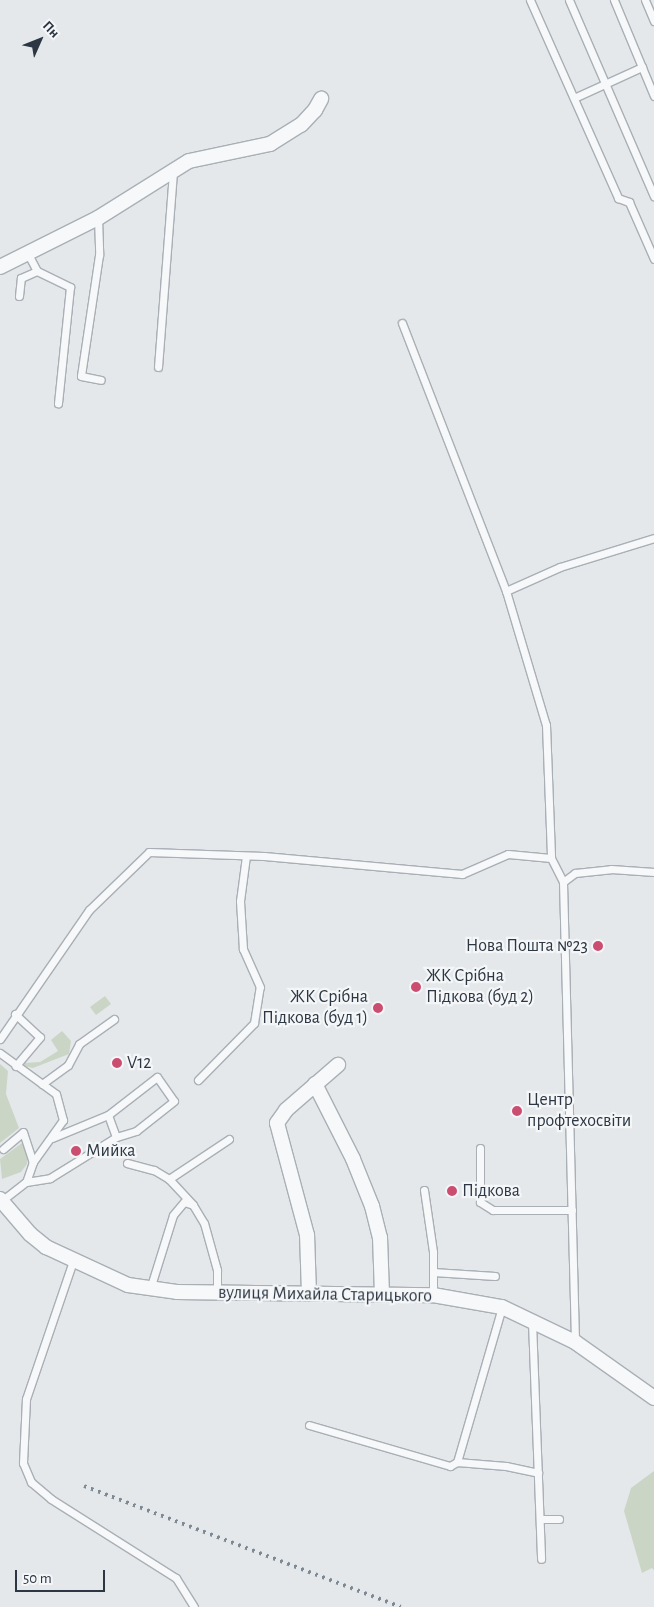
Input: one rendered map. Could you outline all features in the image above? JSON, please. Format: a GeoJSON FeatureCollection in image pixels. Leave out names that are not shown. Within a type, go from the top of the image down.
{"type":"FeatureCollection","features":[{"type":"Feature","properties":{"kind":"street"},"geometry":{"type":"LineString","coordinates":[[0,267],[98,218],[189,161],[270,144],[302,125],[321,99]]}},
{"type":"Feature","properties":{"kind":"street"},"geometry":{"type":"LineString","coordinates":[[309,1294],[307,1235],[277,1123],[286,1110],[338,1065]]}},
{"type":"Feature","properties":{"kind":"street"},"geometry":{"type":"LineString","coordinates":[[315,1084],[353,1160],[372,1206],[380,1237],[382,1293]]}},
{"type":"Feature","properties":{"kind":"street","name":"вулиця Михайла Старицького"},"geometry":{"type":"LineString","coordinates":[[0,1200],[30,1234],[46,1247],[128,1285],[150,1290],[217,1293],[382,1293],[433,1295],[502,1306],[576,1342],[654,1398]]}},
{"type":"Feature","properties":{"kind":"lane"},"geometry":{"type":"LineString","coordinates":[[530,0],[618,198],[629,202],[654,258]]}},
{"type":"Feature","properties":{"kind":"lane"},"geometry":{"type":"LineString","coordinates":[[570,0],[654,196]]}},
{"type":"Feature","properties":{"kind":"lane"},"geometry":{"type":"LineString","coordinates":[[614,0],[654,96]]}},
{"type":"Feature","properties":{"kind":"lane"},"geometry":{"type":"LineString","coordinates":[[645,0],[654,21]]}},
{"type":"Feature","properties":{"kind":"lane"},"geometry":{"type":"LineString","coordinates":[[574,98],[642,67]]}},
{"type":"Feature","properties":{"kind":"lane"},"geometry":{"type":"LineString","coordinates":[[158,367],[173,170]]}},
{"type":"Feature","properties":{"kind":"lane"},"geometry":{"type":"LineString","coordinates":[[98,218],[99,254],[81,376],[101,380]]}},
{"type":"Feature","properties":{"kind":"lane"},"geometry":{"type":"LineString","coordinates":[[28,254],[38,271],[70,287],[58,403]]}},
{"type":"Feature","properties":{"kind":"lane"},"geometry":{"type":"LineString","coordinates":[[19,296],[21,278],[38,271]]}},
{"type":"Feature","properties":{"kind":"lane"},"geometry":{"type":"LineString","coordinates":[[402,323],[506,591],[546,725],[551,858],[563,882],[576,1342]]}},
{"type":"Feature","properties":{"kind":"lane"},"geometry":{"type":"LineString","coordinates":[[506,591],[576,561],[654,538]]}},
{"type":"Feature","properties":{"kind":"lane"},"geometry":{"type":"LineString","coordinates":[[0,1039],[15,1014],[88,910],[149,852],[246,856],[462,874],[508,854],[551,858]]}},
{"type":"Feature","properties":{"kind":"lane"},"geometry":{"type":"LineString","coordinates":[[198,1080],[254,1023],[260,987],[243,949],[240,901],[246,856]]}},
{"type":"Feature","properties":{"kind":"lane"},"geometry":{"type":"LineString","coordinates":[[563,882],[575,874],[611,869],[654,872]]}},
{"type":"Feature","properties":{"kind":"lane"},"geometry":{"type":"LineString","coordinates":[[15,1014],[40,1037],[16,1066]]}},
{"type":"Feature","properties":{"kind":"lane"},"geometry":{"type":"LineString","coordinates":[[42,1084],[68,1065],[79,1044],[114,1019]]}},
{"type":"Feature","properties":{"kind":"lane"},"geometry":{"type":"LineString","coordinates":[[0,1053],[56,1094],[63,1120],[32,1162],[26,1182]]}},
{"type":"Feature","properties":{"kind":"lane"},"geometry":{"type":"LineString","coordinates":[[0,1200],[26,1182],[50,1178],[116,1137],[136,1131],[174,1101],[157,1077],[108,1115],[51,1138]]}},
{"type":"Feature","properties":{"kind":"lane"},"geometry":{"type":"LineString","coordinates":[[108,1115],[116,1137]]}},
{"type":"Feature","properties":{"kind":"lane"},"geometry":{"type":"LineString","coordinates":[[3,1149],[23,1132],[32,1162]]}},
{"type":"Feature","properties":{"kind":"lane"},"geometry":{"type":"LineString","coordinates":[[169,1179],[228,1139]]}},
{"type":"Feature","properties":{"kind":"lane"},"geometry":{"type":"LineString","coordinates":[[480,1148],[480,1202],[493,1210],[572,1210]]}},
{"type":"Feature","properties":{"kind":"lane"},"geometry":{"type":"LineString","coordinates":[[127,1163],[154,1170],[169,1179],[193,1205],[204,1223],[212,1248],[217,1270],[217,1293]]}},
{"type":"Feature","properties":{"kind":"lane"},"geometry":{"type":"LineString","coordinates":[[424,1190],[433,1272],[433,1295]]}},
{"type":"Feature","properties":{"kind":"lane"},"geometry":{"type":"LineString","coordinates":[[150,1290],[173,1215],[184,1202],[193,1205]]}},
{"type":"Feature","properties":{"kind":"lane"},"geometry":{"type":"LineString","coordinates":[[73,1261],[26,1399],[23,1463],[31,1482],[51,1499],[176,1578],[194,1607]]}},
{"type":"Feature","properties":{"kind":"lane"},"geometry":{"type":"LineString","coordinates":[[433,1272],[495,1276]]}},
{"type":"Feature","properties":{"kind":"lane"},"geometry":{"type":"LineString","coordinates":[[457,1462],[502,1306]]}},
{"type":"Feature","properties":{"kind":"lane"},"geometry":{"type":"LineString","coordinates":[[532,1319],[541,1559]]}},
{"type":"Feature","properties":{"kind":"lane"},"geometry":{"type":"LineString","coordinates":[[309,1425],[450,1466],[457,1462],[538,1473]]}},
{"type":"Feature","properties":{"kind":"lane"},"geometry":{"type":"LineString","coordinates":[[540,1519],[559,1519]]}},
{"type":"Feature","properties":{"kind":"green space"},"geometry":{"type":"Polygon","coordinates":[[[105,996],[111,1004],[96,1015],[90,1007],[105,996]]]}},
{"type":"Feature","properties":{"kind":"green space"},"geometry":{"type":"Polygon","coordinates":[[[62,1031],[71,1041],[69,1054],[33,1068],[24,1066],[24,1063],[40,1062],[58,1051],[51,1040],[62,1031]]]}},
{"type":"Feature","properties":{"kind":"green space"},"geometry":{"type":"Polygon","coordinates":[[[0,1064],[8,1071],[6,1094],[19,1128],[0,1143],[0,1064]]]}},
{"type":"Feature","properties":{"kind":"green space"},"geometry":{"type":"Polygon","coordinates":[[[22,1143],[28,1154],[27,1164],[21,1172],[2,1179],[0,1159],[22,1143]]]}},
{"type":"Feature","properties":{"kind":"green space"},"geometry":{"type":"Polygon","coordinates":[[[654,1471],[654,1570],[652,1568],[642,1573],[624,1511],[631,1488],[654,1471]]]}},
{"type":"Feature","properties":{"kind":"railway"},"geometry":{"type":"LineString","coordinates":[[84,1486],[401,1607]]}},
{"type":"Feature","properties":{"kind":"place","name":"Нова Пошта №23"},"geometry":{"type":"Point","coordinates":[598,946]}},
{"type":"Feature","properties":{"kind":"place","name":"ЖК Срібна Підкова (буд 2)"},"geometry":{"type":"Point","coordinates":[416,987]}},
{"type":"Feature","properties":{"kind":"place","name":"ЖК Срібна Підкова (буд 1)"},"geometry":{"type":"Point","coordinates":[378,1008]}},
{"type":"Feature","properties":{"kind":"place","name":"V12"},"geometry":{"type":"Point","coordinates":[117,1063]}},
{"type":"Feature","properties":{"kind":"place","name":"Центр профтехосвіти"},"geometry":{"type":"Point","coordinates":[517,1111]}},
{"type":"Feature","properties":{"kind":"place","name":"Мийка"},"geometry":{"type":"Point","coordinates":[76,1151]}},
{"type":"Feature","properties":{"kind":"place","name":"Підкова"},"geometry":{"type":"Point","coordinates":[452,1191]}}]}
